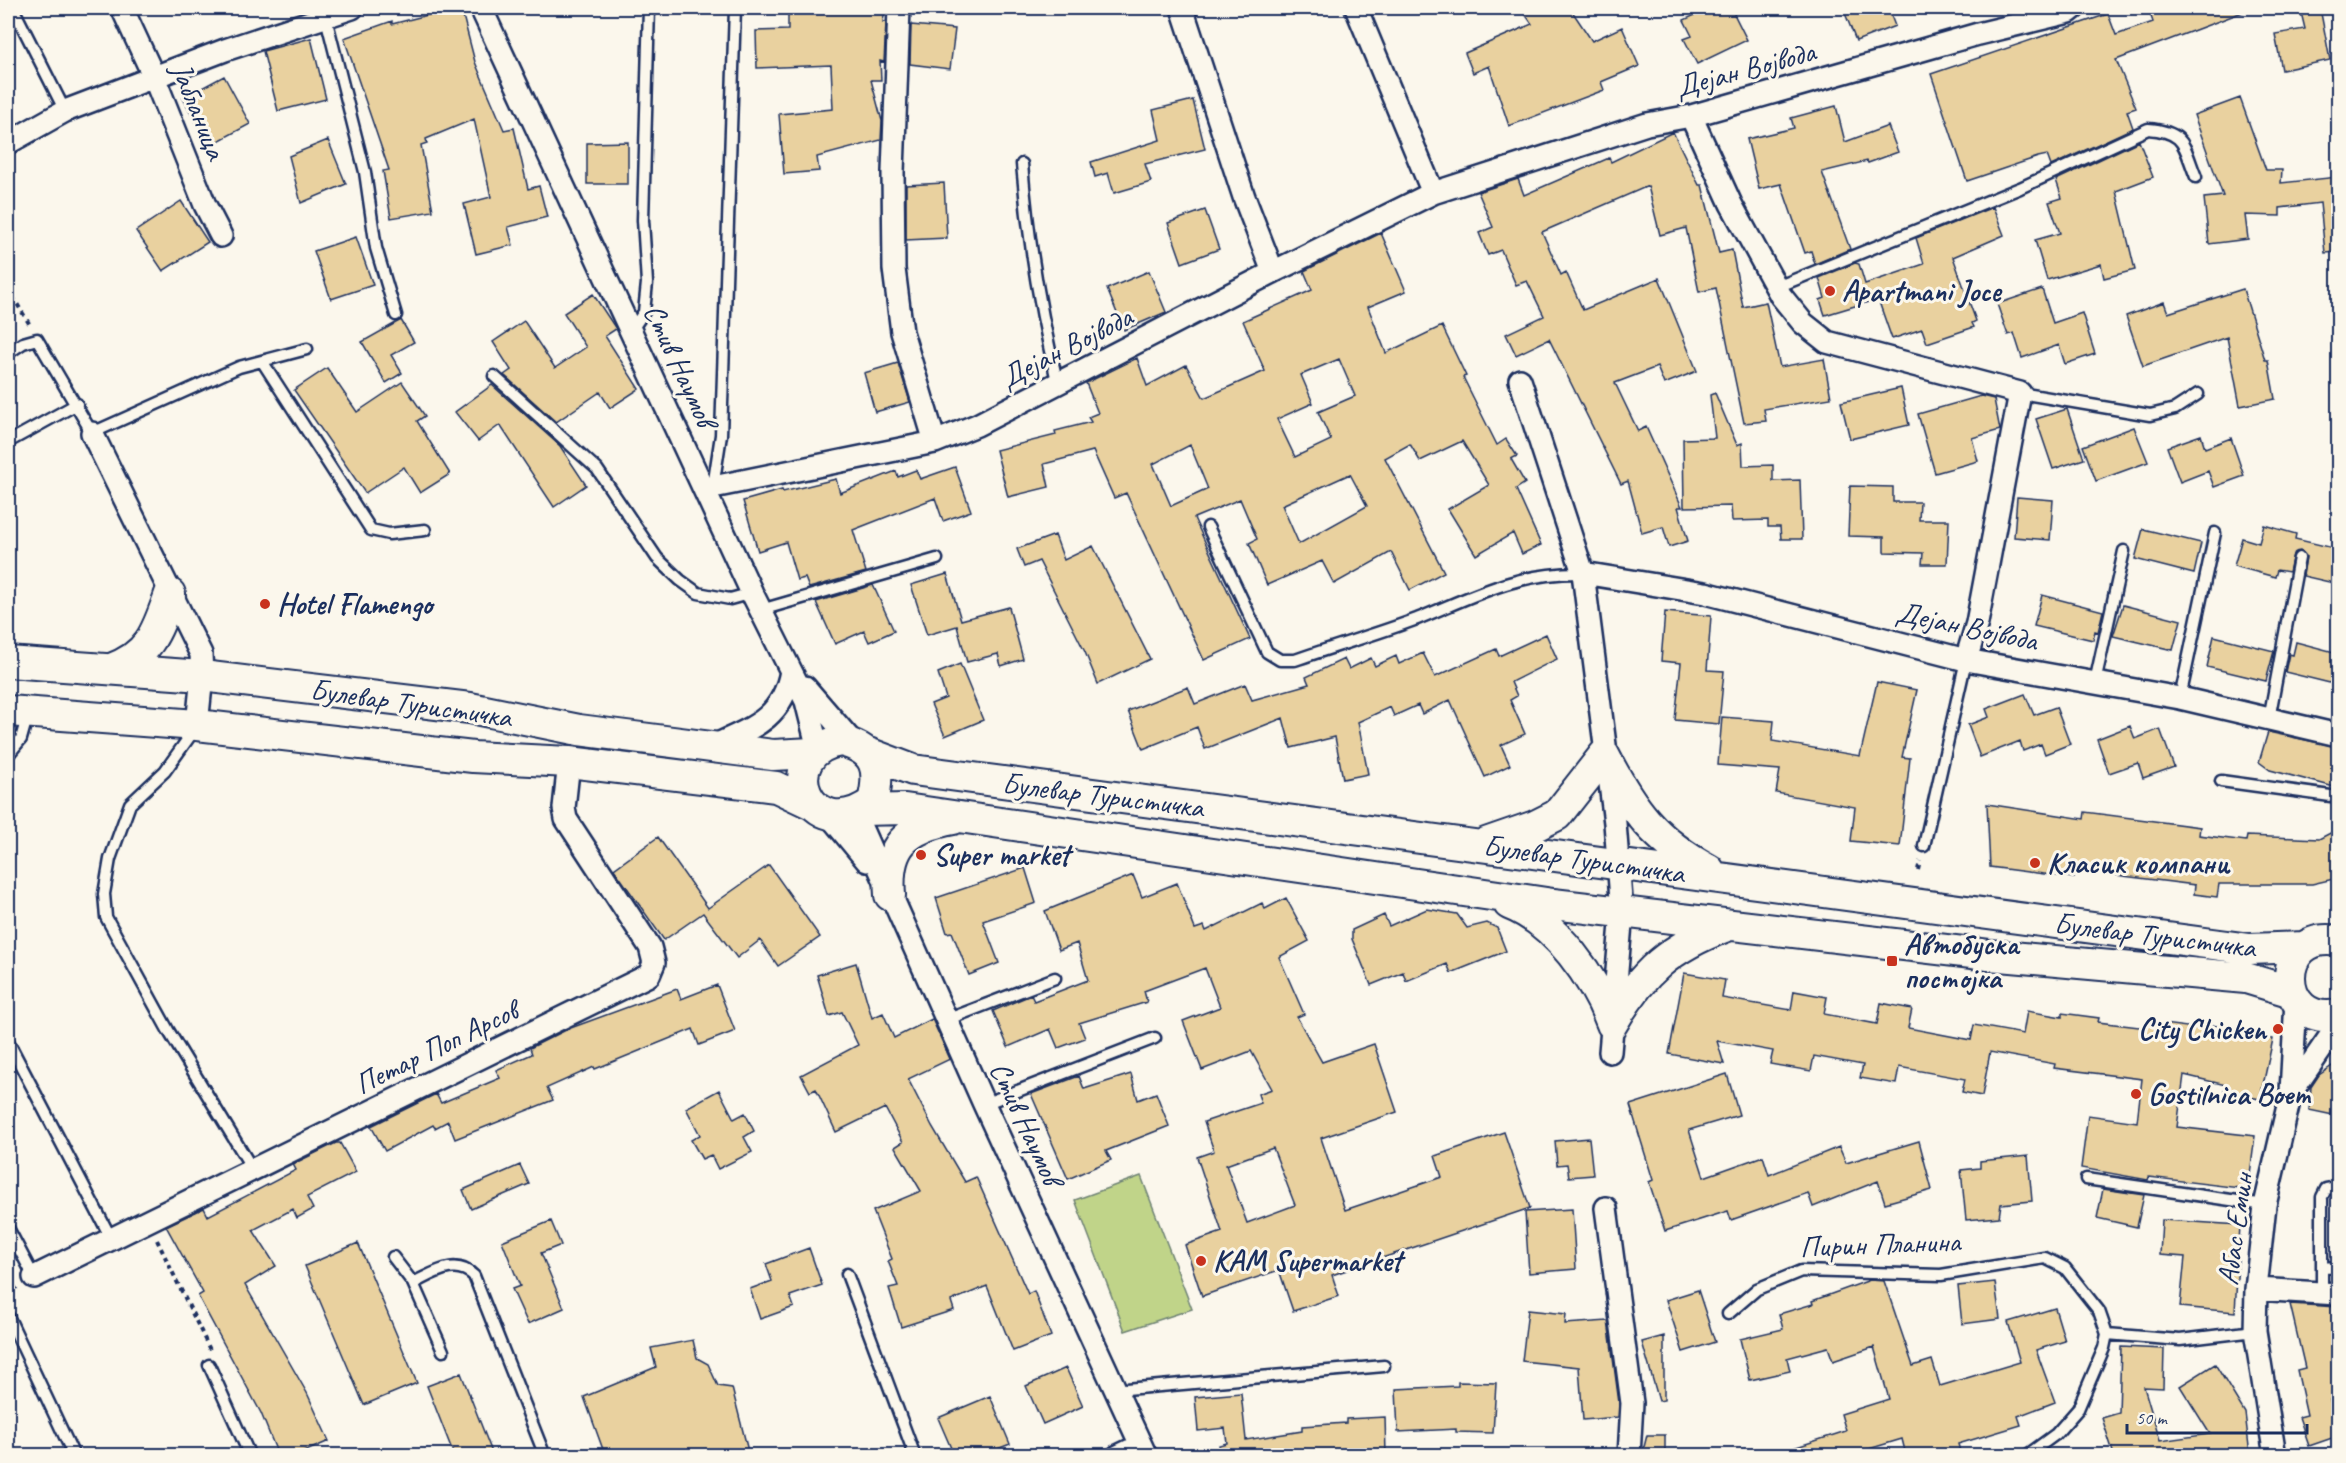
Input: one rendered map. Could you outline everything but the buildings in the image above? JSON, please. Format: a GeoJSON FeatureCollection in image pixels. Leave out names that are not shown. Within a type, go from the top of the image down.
{"type":"FeatureCollection","features":[{"type":"Feature","properties":{"kind":"main road"},"geometry":{"type":"LineString","coordinates":[[111,669],[131,661],[146,648],[160,623],[170,594]]}},
{"type":"Feature","properties":{"kind":"main road","name":"Булевар Туристичка"},"geometry":{"type":"LineString","coordinates":[[8,662],[202,676],[470,708],[579,730],[773,755],[816,751]]}},
{"type":"Feature","properties":{"kind":"main road","name":"Булевар Туристичка"},"geometry":{"type":"LineString","coordinates":[[18,712],[197,725],[473,758],[569,762],[776,787],[840,811],[905,809],[1727,926],[2001,956],[2246,978],[2294,996],[2311,1013],[2324,1016],[2338,1015]]}},
{"type":"Feature","properties":{"kind":"main road"},"geometry":{"type":"LineString","coordinates":[[841,741],[861,749],[876,765],[878,779],[873,802],[840,811],[804,789],[803,778],[808,758],[816,751],[841,741]]}},
{"type":"Feature","properties":{"kind":"main road","name":"Булевар Туристичка"},"geometry":{"type":"LineString","coordinates":[[861,749],[913,770],[2250,949],[2327,940]]}},
{"type":"Feature","properties":{"kind":"main road"},"geometry":{"type":"LineString","coordinates":[[1480,845],[1535,826],[1557,815],[1604,754],[1627,795],[1651,829],[1678,853],[1727,880]]}},
{"type":"Feature","properties":{"kind":"main road"},"geometry":{"type":"LineString","coordinates":[[890,895],[888,874],[892,855],[900,843],[917,829],[962,817]]}},
{"type":"Feature","properties":{"kind":"main road"},"geometry":{"type":"LineString","coordinates":[[1475,891],[1525,910],[1552,931],[1604,1002],[1611,1038]]}},
{"type":"Feature","properties":{"kind":"main road"},"geometry":{"type":"LineString","coordinates":[[1611,1038],[1629,994],[1660,960],[1701,935],[1727,926]]}},
{"type":"Feature","properties":{"kind":"main road"},"geometry":{"type":"LineString","coordinates":[[2294,996],[2290,972],[2297,953],[2327,940]]}},
{"type":"Feature","properties":{"kind":"street","name":"Јабланица"},"geometry":{"type":"LineString","coordinates":[[122,8],[154,77],[205,205],[222,236]]}},
{"type":"Feature","properties":{"kind":"street"},"geometry":{"type":"LineString","coordinates":[[8,143],[65,111],[324,11],[352,8]]}},
{"type":"Feature","properties":{"kind":"street","name":"Стив Наумов"},"geometry":{"type":"LineString","coordinates":[[481,8],[631,331],[709,490],[757,601],[806,701],[816,751]]}},
{"type":"Feature","properties":{"kind":"street"},"geometry":{"type":"LineString","coordinates":[[899,8],[893,172],[894,269],[902,332],[935,442]]}},
{"type":"Feature","properties":{"kind":"street"},"geometry":{"type":"LineString","coordinates":[[1182,8],[1244,197],[1273,272]]}},
{"type":"Feature","properties":{"kind":"street"},"geometry":{"type":"LineString","coordinates":[[1356,8],[1433,193]]}},
{"type":"Feature","properties":{"kind":"street","name":"Дејан Војвода"},"geometry":{"type":"LineString","coordinates":[[709,490],[935,442],[977,425],[1058,386],[1273,272],[1433,193],[1647,124],[1691,116],[1978,34],[2069,12],[2074,8]]}},
{"type":"Feature","properties":{"kind":"street"},"geometry":{"type":"LineString","coordinates":[[1691,116],[1731,204],[1777,287],[1803,322],[1827,342],[2020,393],[1977,623],[1966,660]]}},
{"type":"Feature","properties":{"kind":"street"},"geometry":{"type":"LineString","coordinates":[[1520,380],[1583,573],[1622,912],[1611,1038]]}},
{"type":"Feature","properties":{"kind":"street"},"geometry":{"type":"LineString","coordinates":[[92,433],[201,654],[202,676],[197,725]]}},
{"type":"Feature","properties":{"kind":"street","name":"Дејан Војвода"},"geometry":{"type":"LineString","coordinates":[[1583,573],[1705,593],[1966,660],[2180,698],[2338,735]]}},
{"type":"Feature","properties":{"kind":"street"},"geometry":{"type":"LineString","coordinates":[[713,746],[765,720],[781,704],[791,671]]}},
{"type":"Feature","properties":{"kind":"street"},"geometry":{"type":"LineString","coordinates":[[791,671],[861,749]]}},
{"type":"Feature","properties":{"kind":"street","name":"Петар Поп Арсов"},"geometry":{"type":"LineString","coordinates":[[34,1277],[649,975],[654,963],[650,947],[566,819],[564,808],[569,762]]}},
{"type":"Feature","properties":{"kind":"street","name":"Стив Наумов"},"geometry":{"type":"LineString","coordinates":[[840,811],[890,895],[1144,1450]]}},
{"type":"Feature","properties":{"kind":"street"},"geometry":{"type":"LineString","coordinates":[[2291,1093],[2294,996]]}},
{"type":"Feature","properties":{"kind":"street","name":"Абас Емин"},"geometry":{"type":"LineString","coordinates":[[2275,1455],[2255,1331],[2256,1289],[2265,1205],[2291,1093],[2338,1025]]}},
{"type":"Feature","properties":{"kind":"street"},"geometry":{"type":"LineString","coordinates":[[1606,1208],[1632,1403],[1629,1455]]}},
{"type":"Feature","properties":{"kind":"street"},"geometry":{"type":"LineString","coordinates":[[2256,1289],[2330,1293]]}},
{"type":"Feature","properties":{"kind":"street"},"geometry":{"type":"LineString","coordinates":[[1118,1455],[1144,1450]]}},
{"type":"Feature","properties":{"kind":"lane"},"geometry":{"type":"LineString","coordinates":[[13,8],[65,111]]}},
{"type":"Feature","properties":{"kind":"lane"},"geometry":{"type":"LineString","coordinates":[[631,331],[644,312],[647,283],[643,220],[649,8]]}},
{"type":"Feature","properties":{"kind":"lane","name":"Стив Наумов"},"geometry":{"type":"LineString","coordinates":[[709,490],[720,435],[735,8]]}},
{"type":"Feature","properties":{"kind":"lane"},"geometry":{"type":"LineString","coordinates":[[324,11],[365,172],[376,248],[396,315]]}},
{"type":"Feature","properties":{"kind":"lane"},"geometry":{"type":"LineString","coordinates":[[1777,287],[2020,188],[2148,129],[2169,131],[2181,141],[2196,177]]}},
{"type":"Feature","properties":{"kind":"lane"},"geometry":{"type":"LineString","coordinates":[[1022,164],[1028,238],[1044,326],[1058,386]]}},
{"type":"Feature","properties":{"kind":"lane"},"geometry":{"type":"LineString","coordinates":[[8,353],[23,343],[37,339],[92,433],[239,367],[307,349]]}},
{"type":"Feature","properties":{"kind":"lane"},"geometry":{"type":"LineString","coordinates":[[262,361],[371,530],[389,534],[425,530]]}},
{"type":"Feature","properties":{"kind":"lane"},"geometry":{"type":"LineString","coordinates":[[494,376],[597,469],[657,558],[698,593],[757,601],[937,560]]}},
{"type":"Feature","properties":{"kind":"lane"},"geometry":{"type":"LineString","coordinates":[[2020,393],[2150,416],[2175,409],[2198,394]]}},
{"type":"Feature","properties":{"kind":"lane"},"geometry":{"type":"LineString","coordinates":[[8,442],[77,404]]}},
{"type":"Feature","properties":{"kind":"lane","name":"Дејан Војвода"},"geometry":{"type":"LineString","coordinates":[[1208,527],[1267,651],[1280,660],[1295,660],[1415,619],[1491,587],[1549,573],[1583,573]]}},
{"type":"Feature","properties":{"kind":"lane"},"geometry":{"type":"LineString","coordinates":[[2180,698],[2215,533]]}},
{"type":"Feature","properties":{"kind":"lane"},"geometry":{"type":"LineString","coordinates":[[2095,682],[2124,551]]}},
{"type":"Feature","properties":{"kind":"lane"},"geometry":{"type":"LineString","coordinates":[[2269,719],[2299,558]]}},
{"type":"Feature","properties":{"kind":"lane"},"geometry":{"type":"LineString","coordinates":[[1924,846],[1966,660]]}},
{"type":"Feature","properties":{"kind":"lane"},"geometry":{"type":"LineString","coordinates":[[8,755],[21,739],[18,712]]}},
{"type":"Feature","properties":{"kind":"lane"},"geometry":{"type":"LineString","coordinates":[[197,725],[165,771],[130,804],[110,859],[104,894],[105,917],[252,1170]]}},
{"type":"Feature","properties":{"kind":"lane"},"geometry":{"type":"LineString","coordinates":[[2221,781],[2338,797]]}},
{"type":"Feature","properties":{"kind":"lane"},"geometry":{"type":"LineString","coordinates":[[946,1020],[1055,978]]}},
{"type":"Feature","properties":{"kind":"lane"},"geometry":{"type":"LineString","coordinates":[[984,1104],[1155,1038]]}},
{"type":"Feature","properties":{"kind":"lane"},"geometry":{"type":"LineString","coordinates":[[8,1041],[112,1240]]}},
{"type":"Feature","properties":{"kind":"lane"},"geometry":{"type":"LineString","coordinates":[[2086,1179],[2265,1205]]}},
{"type":"Feature","properties":{"kind":"lane"},"geometry":{"type":"LineString","coordinates":[[2330,1293],[2322,1267],[2322,1197],[2326,1189],[2338,1187]]}},
{"type":"Feature","properties":{"kind":"lane"},"geometry":{"type":"LineString","coordinates":[[8,1228],[34,1277]]}},
{"type":"Feature","properties":{"kind":"lane"},"geometry":{"type":"LineString","coordinates":[[393,1257],[413,1283],[443,1351]]}},
{"type":"Feature","properties":{"kind":"lane","name":"Пирин Планина"},"geometry":{"type":"LineString","coordinates":[[1728,1314],[1757,1289],[1801,1271],[1941,1275],[2045,1258],[2065,1268],[2099,1311],[2107,1334]]}},
{"type":"Feature","properties":{"kind":"lane"},"geometry":{"type":"LineString","coordinates":[[413,1283],[453,1266],[467,1268],[474,1276],[545,1455]]}},
{"type":"Feature","properties":{"kind":"lane"},"geometry":{"type":"LineString","coordinates":[[2322,1267],[2338,1268]]}},
{"type":"Feature","properties":{"kind":"lane"},"geometry":{"type":"LineString","coordinates":[[847,1274],[915,1455]]}},
{"type":"Feature","properties":{"kind":"lane"},"geometry":{"type":"LineString","coordinates":[[8,1316],[74,1455]]}},
{"type":"Feature","properties":{"kind":"lane"},"geometry":{"type":"LineString","coordinates":[[2026,1455],[2056,1434],[2078,1409],[2104,1348],[2107,1334],[2181,1340],[2255,1331]]}},
{"type":"Feature","properties":{"kind":"lane"},"geometry":{"type":"LineString","coordinates":[[209,1365],[250,1455]]}},
{"type":"Feature","properties":{"kind":"lane"},"geometry":{"type":"LineString","coordinates":[[1115,1390],[1384,1366]]}},
{"type":"Feature","properties":{"kind":"path"},"geometry":{"type":"LineString","coordinates":[[8,289],[25,314],[37,339]]}},
{"type":"Feature","properties":{"kind":"path"},"geometry":{"type":"LineString","coordinates":[[147,1221],[211,1353],[209,1365]]}},
{"type":"Feature","properties":{"kind":"green space"},"geometry":{"type":"Polygon","coordinates":[[[1141,1176],[1192,1309],[1125,1331],[1075,1200],[1141,1176]]]}},
{"type":"Feature","properties":{"kind":"place","name":"Apartmani Joce"},"geometry":{"type":"Point","coordinates":[1830,291]}},
{"type":"Feature","properties":{"kind":"place","name":"Hotel Flamengo"},"geometry":{"type":"Point","coordinates":[265,604]}},
{"type":"Feature","properties":{"kind":"place","name":"Super market"},"geometry":{"type":"Point","coordinates":[921,855]}},
{"type":"Feature","properties":{"kind":"place","name":"Класик компани"},"geometry":{"type":"Point","coordinates":[2035,863]}},
{"type":"Feature","properties":{"kind":"place","name":"Автобуска постојка"},"geometry":{"type":"Point","coordinates":[1892,961]}},
{"type":"Feature","properties":{"kind":"place","name":"City Chicken"},"geometry":{"type":"Point","coordinates":[2278,1029]}},
{"type":"Feature","properties":{"kind":"place","name":"Gostilnica Boem"},"geometry":{"type":"Point","coordinates":[2136,1094]}},
{"type":"Feature","properties":{"kind":"place","name":"KAM Supermarket"},"geometry":{"type":"Point","coordinates":[1201,1261]}}]}
